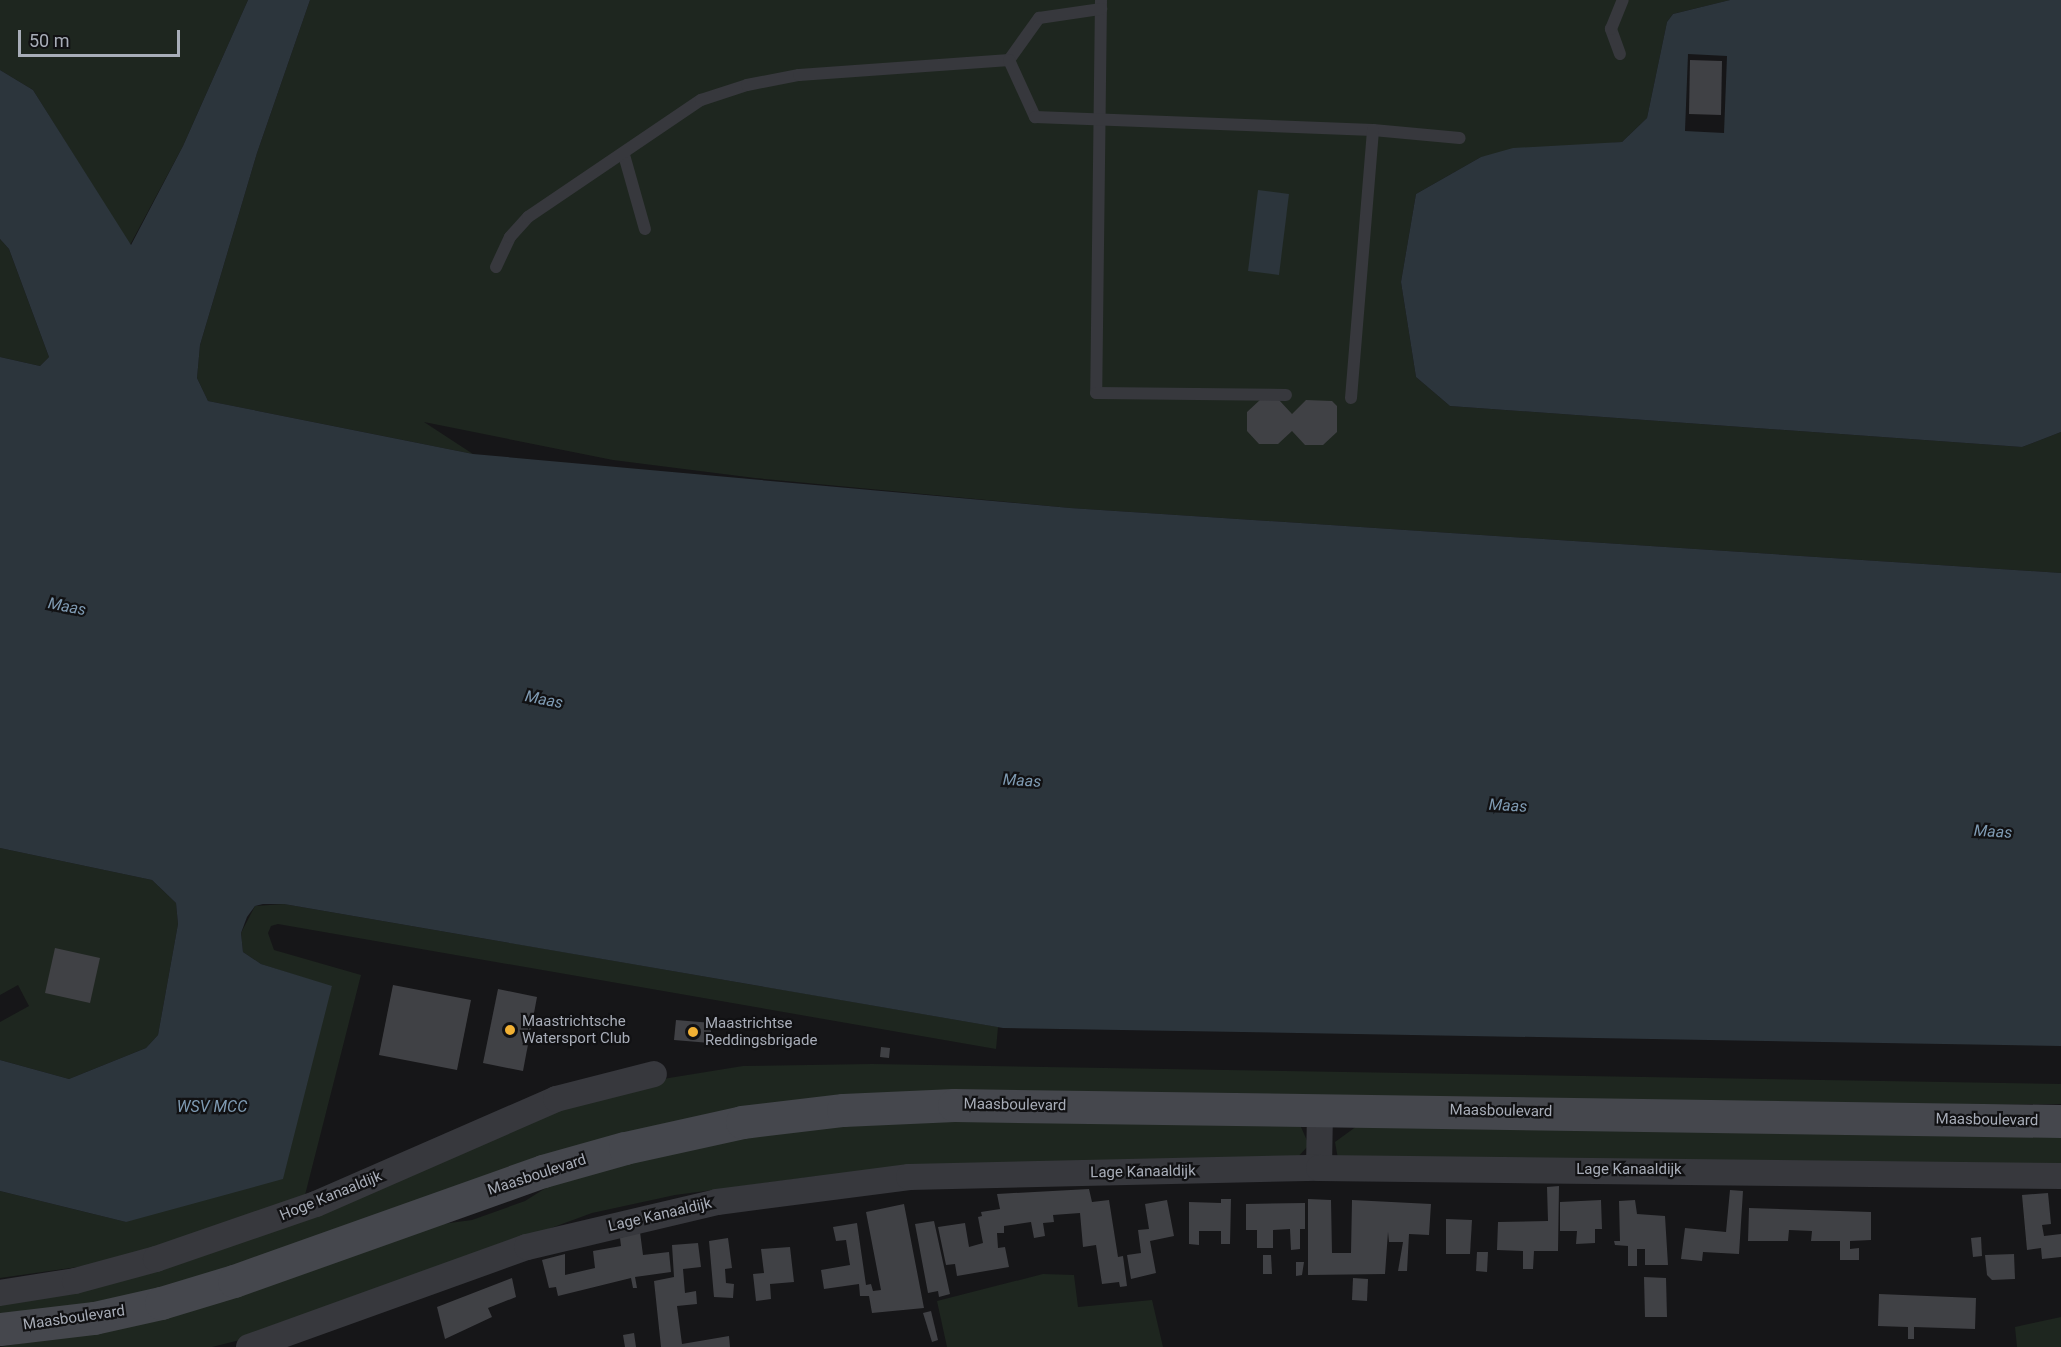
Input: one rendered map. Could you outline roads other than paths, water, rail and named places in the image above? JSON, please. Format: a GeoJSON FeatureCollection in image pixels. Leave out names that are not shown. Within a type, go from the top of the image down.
{"type":"FeatureCollection","features":[{"type":"Feature","properties":{"kind":"street","name":"Hoge Kanaaldijk"},"geometry":{"type":"LineString","coordinates":[[0,1293],[75,1281],[156,1259],[316,1204],[556,1099],[654,1074]]}},
{"type":"Feature","properties":{"kind":"street","name":"Maasboulevard"},"geometry":{"type":"LineString","coordinates":[[0,1329],[94,1318],[161,1303],[234,1281],[543,1171],[625,1148],[742,1122],[843,1110],[954,1105],[1320,1108],[2061,1121]]}},
{"type":"Feature","properties":{"kind":"street"},"geometry":{"type":"LineString","coordinates":[[1319,1168],[1320,1108]]}},
{"type":"Feature","properties":{"kind":"street","name":"Lage Kanaaldijk"},"geometry":{"type":"LineString","coordinates":[[249,1347],[527,1247],[717,1202],[909,1177],[1319,1168],[2061,1176]]}},
{"type":"Feature","properties":{"kind":"lane"},"geometry":{"type":"LineString","coordinates":[[1620,54],[1611,29],[1623,0]]}},
{"type":"Feature","properties":{"kind":"lane"},"geometry":{"type":"LineString","coordinates":[[1009,60],[1039,18],[1101,4],[1096,393],[1286,395]]}},
{"type":"Feature","properties":{"kind":"lane"},"geometry":{"type":"LineString","coordinates":[[1009,60],[1035,117],[1373,130],[1460,138]]}},
{"type":"Feature","properties":{"kind":"lane"},"geometry":{"type":"LineString","coordinates":[[496,267],[510,237],[528,217],[624,155],[701,100],[747,85],[834,71],[1009,60]]}},
{"type":"Feature","properties":{"kind":"lane"},"geometry":{"type":"LineString","coordinates":[[1351,398],[1373,130]]}},
{"type":"Feature","properties":{"kind":"lane"},"geometry":{"type":"LineString","coordinates":[[624,155],[645,229]]}},
{"type":"Feature","properties":{"kind":"water"},"geometry":{"type":"Polygon","coordinates":[[[248,0],[310,0],[257,153],[200,345],[197,378],[208,401],[473,454],[1070,508],[2061,573],[2061,1046],[1003,1028],[284,904],[263,904],[255,906],[247,917],[241,933],[243,952],[261,964],[332,986],[283,1179],[126,1222],[0,1191],[0,1060],[69,1079],[146,1048],[158,1035],[178,924],[176,903],[152,880],[0,848],[0,357],[40,366],[49,357],[9,249],[0,239],[0,70],[33,90],[131,245],[183,146],[248,0]]]}},
{"type":"Feature","properties":{"kind":"water"},"geometry":{"type":"Polygon","coordinates":[[[1730,0],[2061,0],[2061,432],[2022,447],[1450,406],[1416,377],[1401,282],[1416,194],[1481,157],[1513,148],[1622,142],[1647,118],[1667,22],[1673,14],[1730,0]]]}},
{"type":"Feature","properties":{"kind":"water"},"geometry":{"type":"Polygon","coordinates":[[[1258,190],[1289,194],[1279,275],[1248,271],[1258,190]]]}},
{"type":"Feature","properties":{"kind":"place","name":"Maastrichtsche Watersport Club"},"geometry":{"type":"Point","coordinates":[510,1030]}},
{"type":"Feature","properties":{"kind":"place","name":"Maastrichtse Reddingsbrigade"},"geometry":{"type":"Point","coordinates":[693,1032]}},
{"type":"Feature","properties":{"kind":"water label","name":"Maas"},"geometry":{"type":"Point","coordinates":[67,607]}},
{"type":"Feature","properties":{"kind":"water label","name":"Maas"},"geometry":{"type":"Point","coordinates":[544,700]}},
{"type":"Feature","properties":{"kind":"water label","name":"Maas"},"geometry":{"type":"Point","coordinates":[1022,781]}},
{"type":"Feature","properties":{"kind":"water label","name":"Maas"},"geometry":{"type":"Point","coordinates":[1508,806]}},
{"type":"Feature","properties":{"kind":"water label","name":"Maas"},"geometry":{"type":"Point","coordinates":[1993,832]}},
{"type":"Feature","properties":{"kind":"water label","name":"WSV MCC"},"geometry":{"type":"Point","coordinates":[212,1107]}}]}
